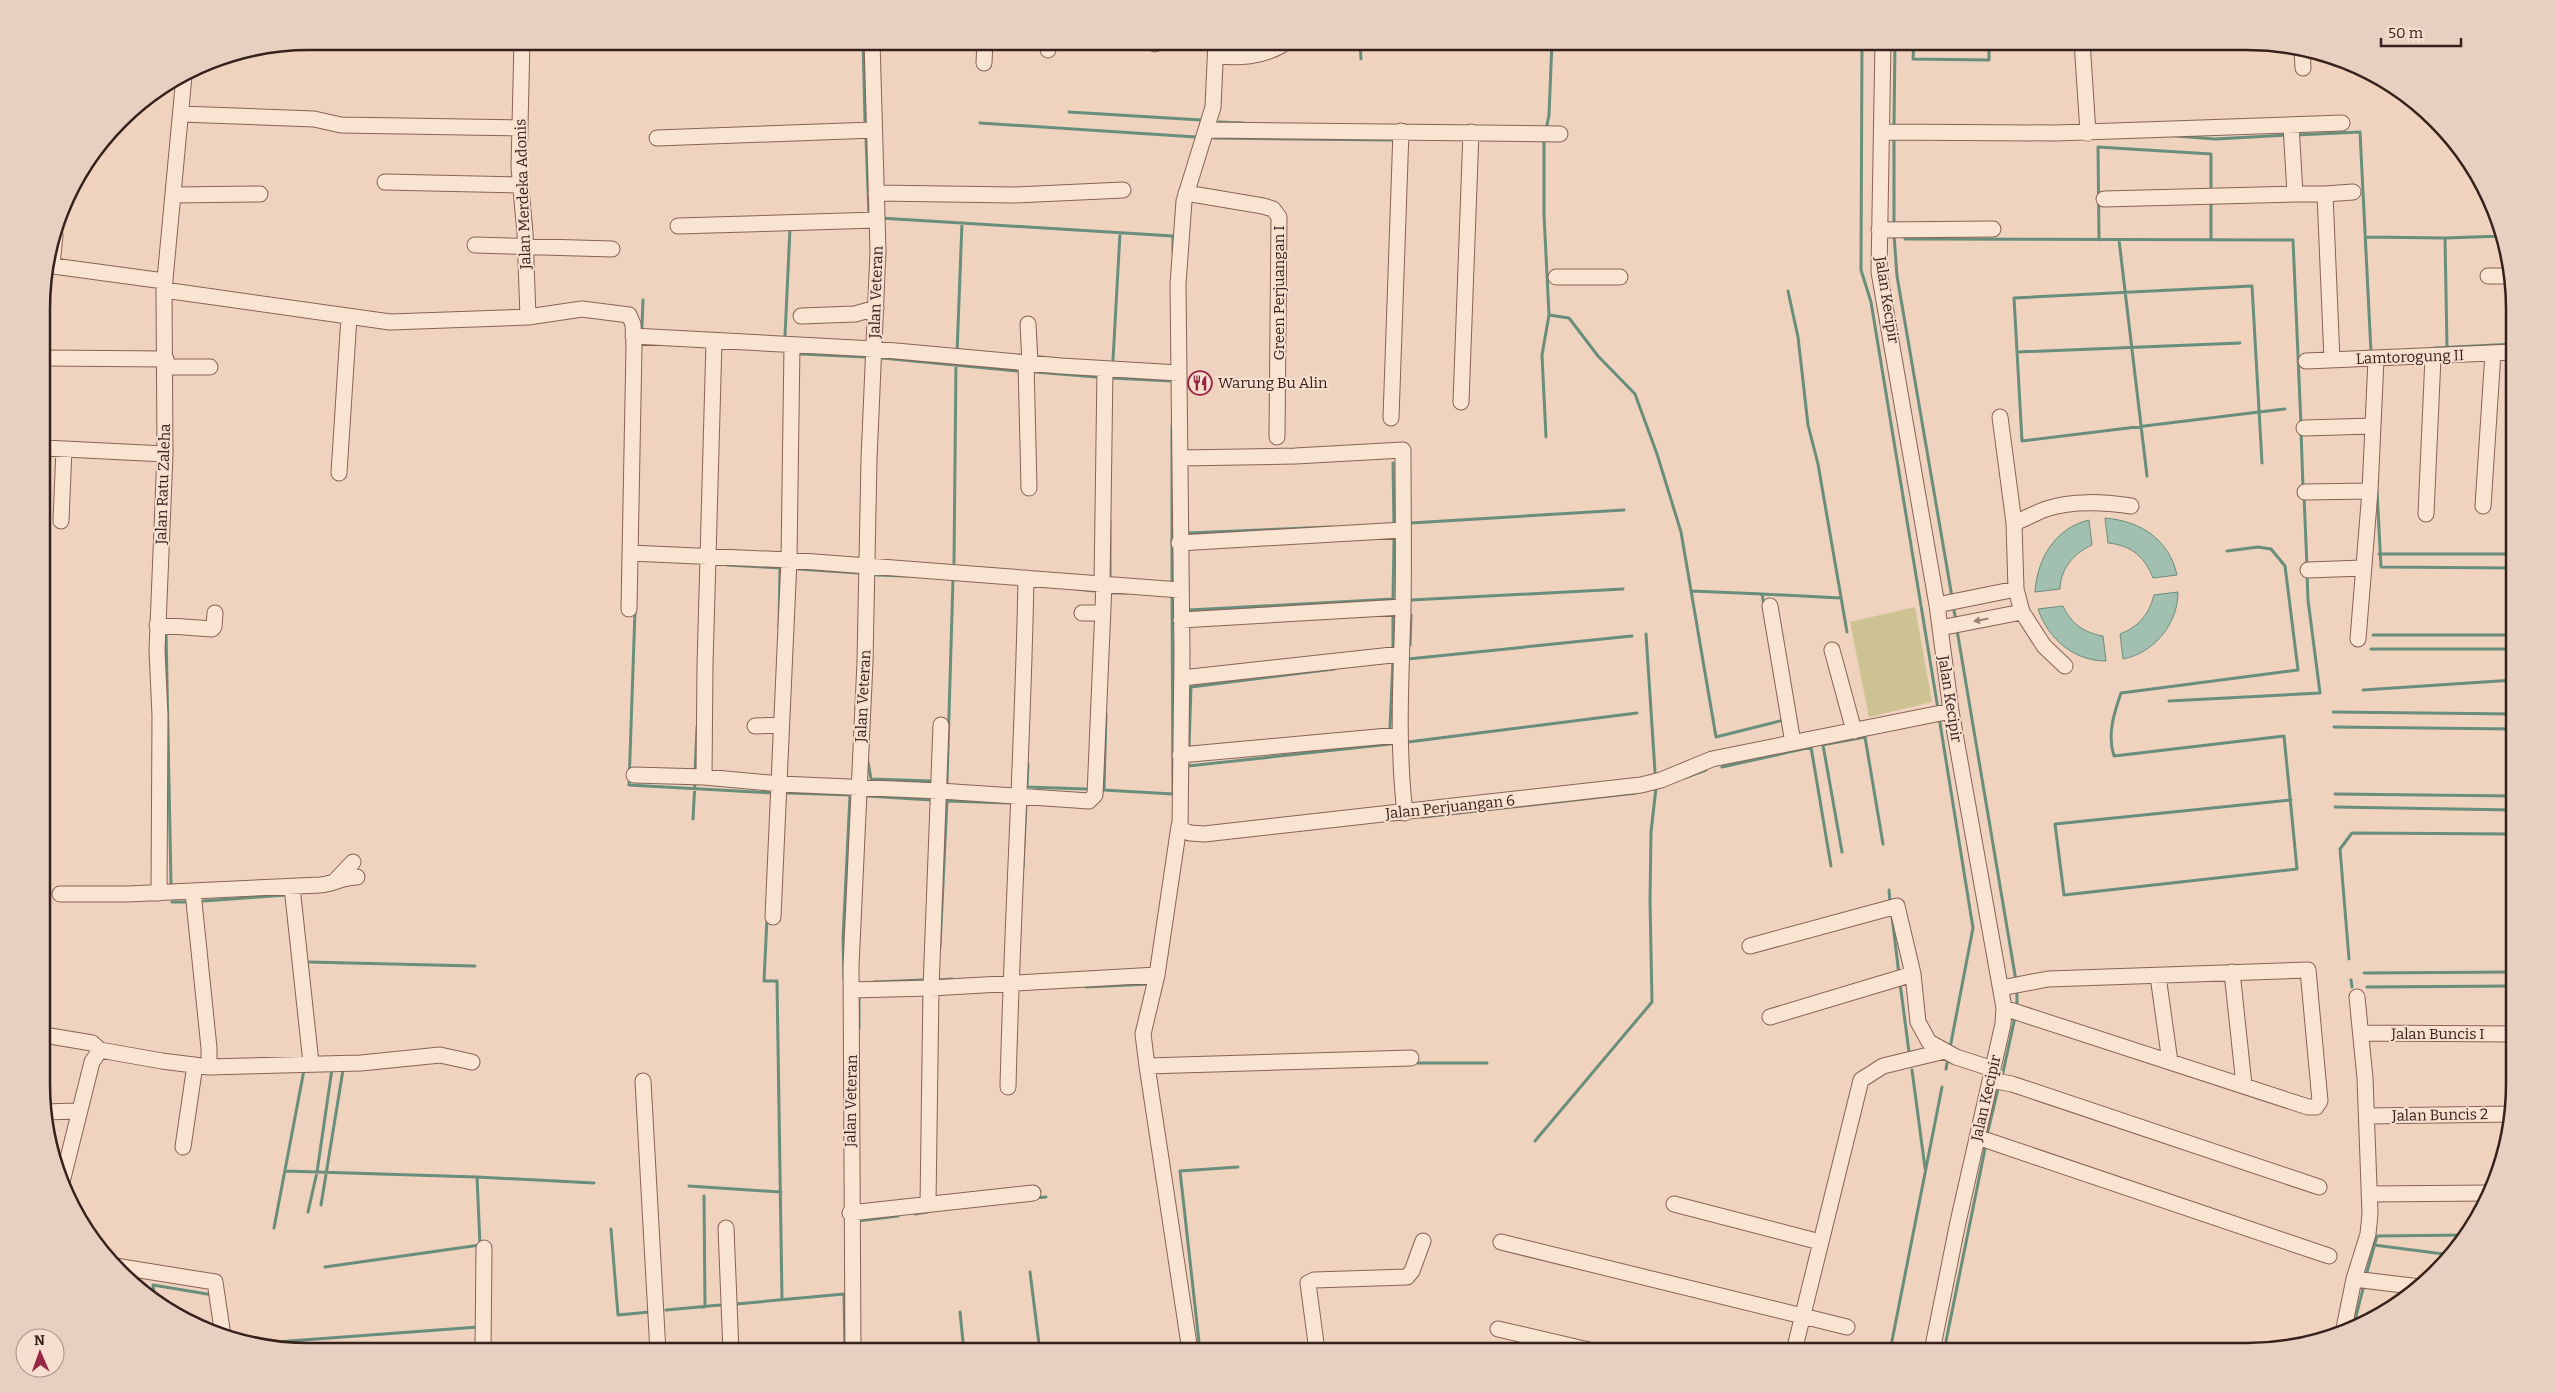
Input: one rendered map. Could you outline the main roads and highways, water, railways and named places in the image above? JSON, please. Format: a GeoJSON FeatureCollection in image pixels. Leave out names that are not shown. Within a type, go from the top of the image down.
{"type":"FeatureCollection","features":[{"type":"Feature","properties":{"kind":"waterway"},"geometry":{"type":"LineString","coordinates":[[863,50],[865,121]]}},
{"type":"Feature","properties":{"kind":"waterway"},"geometry":{"type":"LineString","coordinates":[[1360,50],[1361,59]]}},
{"type":"Feature","properties":{"kind":"waterway"},"geometry":{"type":"LineString","coordinates":[[1546,130],[1549,115],[1552,50]]}},
{"type":"Feature","properties":{"kind":"waterway"},"geometry":{"type":"LineString","coordinates":[[1862,50],[1861,270],[1871,302],[1938,709]]}},
{"type":"Feature","properties":{"kind":"waterway"},"geometry":{"type":"LineString","coordinates":[[1894,126],[1895,50]]}},
{"type":"Feature","properties":{"kind":"waterway"},"geometry":{"type":"LineString","coordinates":[[1914,50],[1913,59],[1989,60],[1989,50]]}},
{"type":"Feature","properties":{"kind":"waterway"},"geometry":{"type":"LineString","coordinates":[[1069,112],[1201,120]]}},
{"type":"Feature","properties":{"kind":"waterway"},"geometry":{"type":"LineString","coordinates":[[1219,122],[1243,123]]}},
{"type":"Feature","properties":{"kind":"waterway"},"geometry":{"type":"LineString","coordinates":[[980,123],[1196,137]]}},
{"type":"Feature","properties":{"kind":"waterway"},"geometry":{"type":"LineString","coordinates":[[2296,135],[2360,132],[2371,352]]}},
{"type":"Feature","properties":{"kind":"waterway"},"geometry":{"type":"LineString","coordinates":[[1894,135],[1894,226]]}},
{"type":"Feature","properties":{"kind":"waterway"},"geometry":{"type":"LineString","coordinates":[[2176,136],[2215,139],[2288,135]]}},
{"type":"Feature","properties":{"kind":"waterway"},"geometry":{"type":"LineString","coordinates":[[1214,138],[1393,140]]}},
{"type":"Feature","properties":{"kind":"waterway"},"geometry":{"type":"LineString","coordinates":[[1544,138],[1544,215],[1549,315],[1569,318],[1598,356],[1635,394],[1657,454],[1681,532],[1716,737],[1784,720]]}},
{"type":"Feature","properties":{"kind":"waterway"},"geometry":{"type":"LineString","coordinates":[[866,139],[869,215]]}},
{"type":"Feature","properties":{"kind":"waterway"},"geometry":{"type":"LineString","coordinates":[[2099,240],[2098,147],[2211,154],[2211,192]]}},
{"type":"Feature","properties":{"kind":"waterway"},"geometry":{"type":"LineString","coordinates":[[2211,201],[2211,240]]}},
{"type":"Feature","properties":{"kind":"waterway"},"geometry":{"type":"LineString","coordinates":[[880,218],[1173,236],[1173,251]]}},
{"type":"Feature","properties":{"kind":"waterway"},"geometry":{"type":"LineString","coordinates":[[957,353],[962,223]]}},
{"type":"Feature","properties":{"kind":"waterway"},"geometry":{"type":"LineString","coordinates":[[785,336],[790,228]]}},
{"type":"Feature","properties":{"kind":"waterway"},"geometry":{"type":"LineString","coordinates":[[1113,360],[1120,233]]}},
{"type":"Feature","properties":{"kind":"waterway"},"geometry":{"type":"LineString","coordinates":[[1894,235],[1897,276],[1952,597]]}},
{"type":"Feature","properties":{"kind":"waterway"},"geometry":{"type":"LineString","coordinates":[[2447,347],[2445,238],[2495,236]]}},
{"type":"Feature","properties":{"kind":"waterway"},"geometry":{"type":"LineString","coordinates":[[2366,237],[2445,238]]}},
{"type":"Feature","properties":{"kind":"waterway"},"geometry":{"type":"LineString","coordinates":[[1905,239],[2293,240],[2301,425]]}},
{"type":"Feature","properties":{"kind":"waterway"},"geometry":{"type":"LineString","coordinates":[[2119,240],[2147,476]]}},
{"type":"Feature","properties":{"kind":"waterway"},"geometry":{"type":"LineString","coordinates":[[2262,463],[2252,286],[2014,298],[2022,441],[2259,412],[2285,409]]}},
{"type":"Feature","properties":{"kind":"waterway"},"geometry":{"type":"LineString","coordinates":[[1788,291],[1798,337],[1808,425],[1818,464],[1847,632]]}},
{"type":"Feature","properties":{"kind":"waterway"},"geometry":{"type":"LineString","coordinates":[[642,327],[643,300]]}},
{"type":"Feature","properties":{"kind":"waterway"},"geometry":{"type":"LineString","coordinates":[[1546,437],[1542,355],[1549,315]]}},
{"type":"Feature","properties":{"kind":"waterway"},"geometry":{"type":"LineString","coordinates":[[2017,352],[2240,343]]}},
{"type":"Feature","properties":{"kind":"waterway"},"geometry":{"type":"LineString","coordinates":[[2435,348],[2506,344]]}},
{"type":"Feature","properties":{"kind":"waterway"},"geometry":{"type":"LineString","coordinates":[[801,354],[865,357]]}},
{"type":"Feature","properties":{"kind":"waterway"},"geometry":{"type":"LineString","coordinates":[[882,358],[1017,371]]}},
{"type":"Feature","properties":{"kind":"waterway"},"geometry":{"type":"LineString","coordinates":[[954,563],[956,361]]}},
{"type":"Feature","properties":{"kind":"waterway"},"geometry":{"type":"LineString","coordinates":[[1035,372],[1096,377]]}},
{"type":"Feature","properties":{"kind":"waterway"},"geometry":{"type":"LineString","coordinates":[[1111,378],[1172,381]]}},
{"type":"Feature","properties":{"kind":"waterway"},"geometry":{"type":"LineString","coordinates":[[1172,426],[1172,581]]}},
{"type":"Feature","properties":{"kind":"waterway"},"geometry":{"type":"LineString","coordinates":[[2301,431],[2303,487]]}},
{"type":"Feature","properties":{"kind":"waterway"},"geometry":{"type":"LineString","coordinates":[[1393,463],[1394,525]]}},
{"type":"Feature","properties":{"kind":"waterway"},"geometry":{"type":"LineString","coordinates":[[2377,491],[2381,567],[2506,568]]}},
{"type":"Feature","properties":{"kind":"waterway"},"geometry":{"type":"LineString","coordinates":[[2304,496],[2307,567]]}},
{"type":"Feature","properties":{"kind":"waterway"},"geometry":{"type":"LineString","coordinates":[[1411,523],[1624,510]]}},
{"type":"Feature","properties":{"kind":"waterway"},"geometry":{"type":"LineString","coordinates":[[1110,521],[1110,576]]}},
{"type":"Feature","properties":{"kind":"waterway"},"geometry":{"type":"LineString","coordinates":[[1189,533],[1331,527]]}},
{"type":"Feature","properties":{"kind":"waterway"},"geometry":{"type":"LineString","coordinates":[[1393,600],[1394,540]]}},
{"type":"Feature","properties":{"kind":"waterway"},"geometry":{"type":"LineString","coordinates":[[2227,551],[2258,547],[2271,549],[2285,566],[2298,670],[2121,693],[2112,724],[2112,748],[2114,756],[2284,736],[2297,869],[2064,895],[2055,824],[2291,800]]}},
{"type":"Feature","properties":{"kind":"waterway"},"geometry":{"type":"LineString","coordinates":[[2379,554],[2506,554]]}},
{"type":"Feature","properties":{"kind":"waterway"},"geometry":{"type":"LineString","coordinates":[[727,565],[781,568]]}},
{"type":"Feature","properties":{"kind":"waterway"},"geometry":{"type":"LineString","coordinates":[[779,628],[780,568]]}},
{"type":"Feature","properties":{"kind":"waterway"},"geometry":{"type":"LineString","coordinates":[[798,569],[859,573]]}},
{"type":"Feature","properties":{"kind":"waterway"},"geometry":{"type":"LineString","coordinates":[[2169,701],[2320,693],[2308,600],[2307,573]]}},
{"type":"Feature","properties":{"kind":"waterway"},"geometry":{"type":"LineString","coordinates":[[876,575],[906,576]]}},
{"type":"Feature","properties":{"kind":"waterway"},"geometry":{"type":"LineString","coordinates":[[947,782],[953,579]]}},
{"type":"Feature","properties":{"kind":"waterway"},"geometry":{"type":"LineString","coordinates":[[1076,589],[1095,591]]}},
{"type":"Feature","properties":{"kind":"waterway"},"geometry":{"type":"LineString","coordinates":[[1411,600],[1623,589]]}},
{"type":"Feature","properties":{"kind":"waterway"},"geometry":{"type":"LineString","coordinates":[[1692,591],[1762,594]]}},
{"type":"Feature","properties":{"kind":"waterway"},"geometry":{"type":"LineString","coordinates":[[1109,593],[1127,593]]}},
{"type":"Feature","properties":{"kind":"waterway"},"geometry":{"type":"LineString","coordinates":[[1103,790],[1173,794],[1172,593]]}},
{"type":"Feature","properties":{"kind":"waterway"},"geometry":{"type":"LineString","coordinates":[[1764,606],[1762,594],[1841,598]]}},
{"type":"Feature","properties":{"kind":"waterway"},"geometry":{"type":"LineString","coordinates":[[1189,610],[1393,599]]}},
{"type":"Feature","properties":{"kind":"waterway"},"geometry":{"type":"LineString","coordinates":[[1953,605],[1956,621]]}},
{"type":"Feature","properties":{"kind":"waterway"},"geometry":{"type":"LineString","coordinates":[[635,611],[629,785],[773,793]]}},
{"type":"Feature","properties":{"kind":"waterway"},"geometry":{"type":"LineString","coordinates":[[1410,645],[1411,615]]}},
{"type":"Feature","properties":{"kind":"waterway"},"geometry":{"type":"LineString","coordinates":[[1393,617],[1393,647]]}},
{"type":"Feature","properties":{"kind":"waterway"},"geometry":{"type":"LineString","coordinates":[[1957,630],[2016,981]]}},
{"type":"Feature","properties":{"kind":"waterway"},"geometry":{"type":"LineString","coordinates":[[166,631],[171,884]]}},
{"type":"Feature","properties":{"kind":"waterway"},"geometry":{"type":"LineString","coordinates":[[1646,634],[1655,772]]}},
{"type":"Feature","properties":{"kind":"waterway"},"geometry":{"type":"LineString","coordinates":[[2373,635],[2506,635]]}},
{"type":"Feature","properties":{"kind":"waterway"},"geometry":{"type":"LineString","coordinates":[[1408,659],[1632,636]]}},
{"type":"Feature","properties":{"kind":"waterway"},"geometry":{"type":"LineString","coordinates":[[2371,649],[2506,649]]}},
{"type":"Feature","properties":{"kind":"waterway"},"geometry":{"type":"LineString","coordinates":[[1390,727],[1393,660]]}},
{"type":"Feature","properties":{"kind":"waterway"},"geometry":{"type":"LineString","coordinates":[[1189,746],[1191,687],[1334,669]]}},
{"type":"Feature","properties":{"kind":"waterway"},"geometry":{"type":"LineString","coordinates":[[2363,690],[2506,681]]}},
{"type":"Feature","properties":{"kind":"waterway"},"geometry":{"type":"LineString","coordinates":[[2333,712],[2506,714]]}},
{"type":"Feature","properties":{"kind":"waterway"},"geometry":{"type":"LineString","coordinates":[[1408,742],[1637,713]]}},
{"type":"Feature","properties":{"kind":"waterway"},"geometry":{"type":"LineString","coordinates":[[1104,790],[1106,714]]}},
{"type":"Feature","properties":{"kind":"waterway"},"geometry":{"type":"LineString","coordinates":[[1939,717],[1973,928],[1950,1048]]}},
{"type":"Feature","properties":{"kind":"waterway"},"geometry":{"type":"LineString","coordinates":[[695,773],[697,727]]}},
{"type":"Feature","properties":{"kind":"waterway"},"geometry":{"type":"LineString","coordinates":[[2334,727],[2506,729]]}},
{"type":"Feature","properties":{"kind":"waterway"},"geometry":{"type":"LineString","coordinates":[[1822,745],[1865,737],[1883,844]]}},
{"type":"Feature","properties":{"kind":"waterway"},"geometry":{"type":"LineString","coordinates":[[1188,764],[1188,766],[1391,744]]}},
{"type":"Feature","properties":{"kind":"waterway"},"geometry":{"type":"LineString","coordinates":[[1823,745],[1842,852]]}},
{"type":"Feature","properties":{"kind":"waterway"},"geometry":{"type":"LineString","coordinates":[[1811,747],[1831,866]]}},
{"type":"Feature","properties":{"kind":"waterway"},"geometry":{"type":"LineString","coordinates":[[1722,767],[1812,747]]}},
{"type":"Feature","properties":{"kind":"waterway"},"geometry":{"type":"LineString","coordinates":[[868,762],[871,779],[932,781]]}},
{"type":"Feature","properties":{"kind":"waterway"},"geometry":{"type":"LineString","coordinates":[[1027,786],[1028,764]]}},
{"type":"Feature","properties":{"kind":"waterway"},"geometry":{"type":"LineString","coordinates":[[1684,778],[1706,770]]}},
{"type":"Feature","properties":{"kind":"waterway"},"geometry":{"type":"LineString","coordinates":[[693,819],[695,782]]}},
{"type":"Feature","properties":{"kind":"waterway"},"geometry":{"type":"LineString","coordinates":[[1027,787],[1086,789]]}},
{"type":"Feature","properties":{"kind":"waterway"},"geometry":{"type":"LineString","coordinates":[[1535,1141],[1652,1002],[1651,832],[1656,788]]}},
{"type":"Feature","properties":{"kind":"waterway"},"geometry":{"type":"LineString","coordinates":[[788,793],[850,795]]}},
{"type":"Feature","properties":{"kind":"waterway"},"geometry":{"type":"LineString","coordinates":[[1423,817],[1636,793]]}},
{"type":"Feature","properties":{"kind":"waterway"},"geometry":{"type":"LineString","coordinates":[[2335,794],[2506,796]]}},
{"type":"Feature","properties":{"kind":"waterway"},"geometry":{"type":"LineString","coordinates":[[844,978],[843,939],[850,795]]}},
{"type":"Feature","properties":{"kind":"waterway"},"geometry":{"type":"LineString","coordinates":[[867,796],[931,800]]}},
{"type":"Feature","properties":{"kind":"waterway"},"geometry":{"type":"LineString","coordinates":[[940,947],[947,800]]}},
{"type":"Feature","properties":{"kind":"waterway"},"geometry":{"type":"LineString","coordinates":[[947,801],[1009,803]]}},
{"type":"Feature","properties":{"kind":"waterway"},"geometry":{"type":"LineString","coordinates":[[1023,868],[1026,803]]}},
{"type":"Feature","properties":{"kind":"waterway"},"geometry":{"type":"LineString","coordinates":[[2335,807],[2506,810]]}},
{"type":"Feature","properties":{"kind":"waterway"},"geometry":{"type":"LineString","coordinates":[[2349,959],[2340,849],[2352,833],[2506,834]]}},
{"type":"Feature","properties":{"kind":"waterway"},"geometry":{"type":"LineString","coordinates":[[1889,890],[1890,903]]}},
{"type":"Feature","properties":{"kind":"waterway"},"geometry":{"type":"LineString","coordinates":[[203,901],[287,895]]}},
{"type":"Feature","properties":{"kind":"waterway"},"geometry":{"type":"LineString","coordinates":[[172,902],[185,902]]}},
{"type":"Feature","properties":{"kind":"waterway"},"geometry":{"type":"LineString","coordinates":[[1892,916],[1899,975]]}},
{"type":"Feature","properties":{"kind":"waterway"},"geometry":{"type":"LineString","coordinates":[[767,918],[764,981],[777,981],[782,1300]]}},
{"type":"Feature","properties":{"kind":"waterway"},"geometry":{"type":"LineString","coordinates":[[308,962],[475,966]]}},
{"type":"Feature","properties":{"kind":"waterway"},"geometry":{"type":"LineString","coordinates":[[2364,973],[2506,972]]}},
{"type":"Feature","properties":{"kind":"waterway"},"geometry":{"type":"LineString","coordinates":[[938,980],[952,979]]}},
{"type":"Feature","properties":{"kind":"waterway"},"geometry":{"type":"LineString","coordinates":[[874,982],[923,980]]}},
{"type":"Feature","properties":{"kind":"waterway"},"geometry":{"type":"LineString","coordinates":[[2351,980],[2352,987]]}},
{"type":"Feature","properties":{"kind":"waterway"},"geometry":{"type":"LineString","coordinates":[[1900,983],[1909,1052]]}},
{"type":"Feature","properties":{"kind":"waterway"},"geometry":{"type":"LineString","coordinates":[[1086,987],[1150,984]]}},
{"type":"Feature","properties":{"kind":"waterway"},"geometry":{"type":"LineString","coordinates":[[2367,987],[2506,986]]}},
{"type":"Feature","properties":{"kind":"waterway"},"geometry":{"type":"LineString","coordinates":[[2017,990],[2017,1008]]}},
{"type":"Feature","properties":{"kind":"waterway"},"geometry":{"type":"LineString","coordinates":[[859,998],[859,1028]]}},
{"type":"Feature","properties":{"kind":"waterway"},"geometry":{"type":"LineString","coordinates":[[2002,1077],[2015,1017]]}},
{"type":"Feature","properties":{"kind":"waterway"},"geometry":{"type":"LineString","coordinates":[[1946,1069],[1948,1057]]}},
{"type":"Feature","properties":{"kind":"waterway"},"geometry":{"type":"LineString","coordinates":[[1413,1063],[1487,1063]]}},
{"type":"Feature","properties":{"kind":"waterway"},"geometry":{"type":"LineString","coordinates":[[308,1212],[317,1172],[332,1069]]}},
{"type":"Feature","properties":{"kind":"waterway"},"geometry":{"type":"LineString","coordinates":[[274,1228],[304,1070]]}},
{"type":"Feature","properties":{"kind":"waterway"},"geometry":{"type":"LineString","coordinates":[[321,1205],[343,1070]]}},
{"type":"Feature","properties":{"kind":"waterway"},"geometry":{"type":"LineString","coordinates":[[1912,1070],[1925,1168]]}},
{"type":"Feature","properties":{"kind":"waterway"},"geometry":{"type":"LineString","coordinates":[[1987,1135],[1999,1085]]}},
{"type":"Feature","properties":{"kind":"waterway"},"geometry":{"type":"LineString","coordinates":[[1892,1343],[1942,1087]]}},
{"type":"Feature","properties":{"kind":"waterway"},"geometry":{"type":"LineString","coordinates":[[1946,1343],[1986,1144]]}},
{"type":"Feature","properties":{"kind":"waterway"},"geometry":{"type":"LineString","coordinates":[[1199,1343],[1180,1171],[1238,1167]]}},
{"type":"Feature","properties":{"kind":"waterway"},"geometry":{"type":"LineString","coordinates":[[285,1171],[477,1177],[480,1245],[325,1267]]}},
{"type":"Feature","properties":{"kind":"waterway"},"geometry":{"type":"LineString","coordinates":[[477,1177],[594,1183]]}},
{"type":"Feature","properties":{"kind":"waterway"},"geometry":{"type":"LineString","coordinates":[[689,1186],[781,1192]]}},
{"type":"Feature","properties":{"kind":"waterway"},"geometry":{"type":"LineString","coordinates":[[704,1196],[705,1307]]}},
{"type":"Feature","properties":{"kind":"waterway"},"geometry":{"type":"LineString","coordinates":[[1035,1198],[1046,1197]]}},
{"type":"Feature","properties":{"kind":"waterway"},"geometry":{"type":"LineString","coordinates":[[915,1214],[927,1212]]}},
{"type":"Feature","properties":{"kind":"waterway"},"geometry":{"type":"LineString","coordinates":[[857,1221],[898,1216]]}},
{"type":"Feature","properties":{"kind":"waterway"},"geometry":{"type":"LineString","coordinates":[[611,1229],[618,1315],[650,1312]]}},
{"type":"Feature","properties":{"kind":"waterway"},"geometry":{"type":"LineString","coordinates":[[2367,1272],[2377,1236],[2457,1235]]}},
{"type":"Feature","properties":{"kind":"waterway"},"geometry":{"type":"LineString","coordinates":[[2374,1245],[2443,1254]]}},
{"type":"Feature","properties":{"kind":"waterway"},"geometry":{"type":"LineString","coordinates":[[1030,1272],[1039,1343]]}},
{"type":"Feature","properties":{"kind":"waterway"},"geometry":{"type":"LineString","coordinates":[[154,1292],[153,1285],[213,1295]]}},
{"type":"Feature","properties":{"kind":"waterway"},"geometry":{"type":"LineString","coordinates":[[2355,1319],[2363,1289]]}},
{"type":"Feature","properties":{"kind":"waterway"},"geometry":{"type":"LineString","coordinates":[[736,1304],[844,1294],[845,1343]]}},
{"type":"Feature","properties":{"kind":"waterway"},"geometry":{"type":"LineString","coordinates":[[666,1310],[720,1305]]}},
{"type":"Feature","properties":{"kind":"waterway"},"geometry":{"type":"LineString","coordinates":[[960,1312],[963,1343]]}},
{"type":"Feature","properties":{"kind":"waterway"},"geometry":{"type":"LineString","coordinates":[[283,1341],[478,1327],[478,1325]]}},
{"type":"Feature","properties":{"kind":"place","name":"Warung Bu Alin"},"geometry":{"type":"Point","coordinates":[1200,383]}}]}
